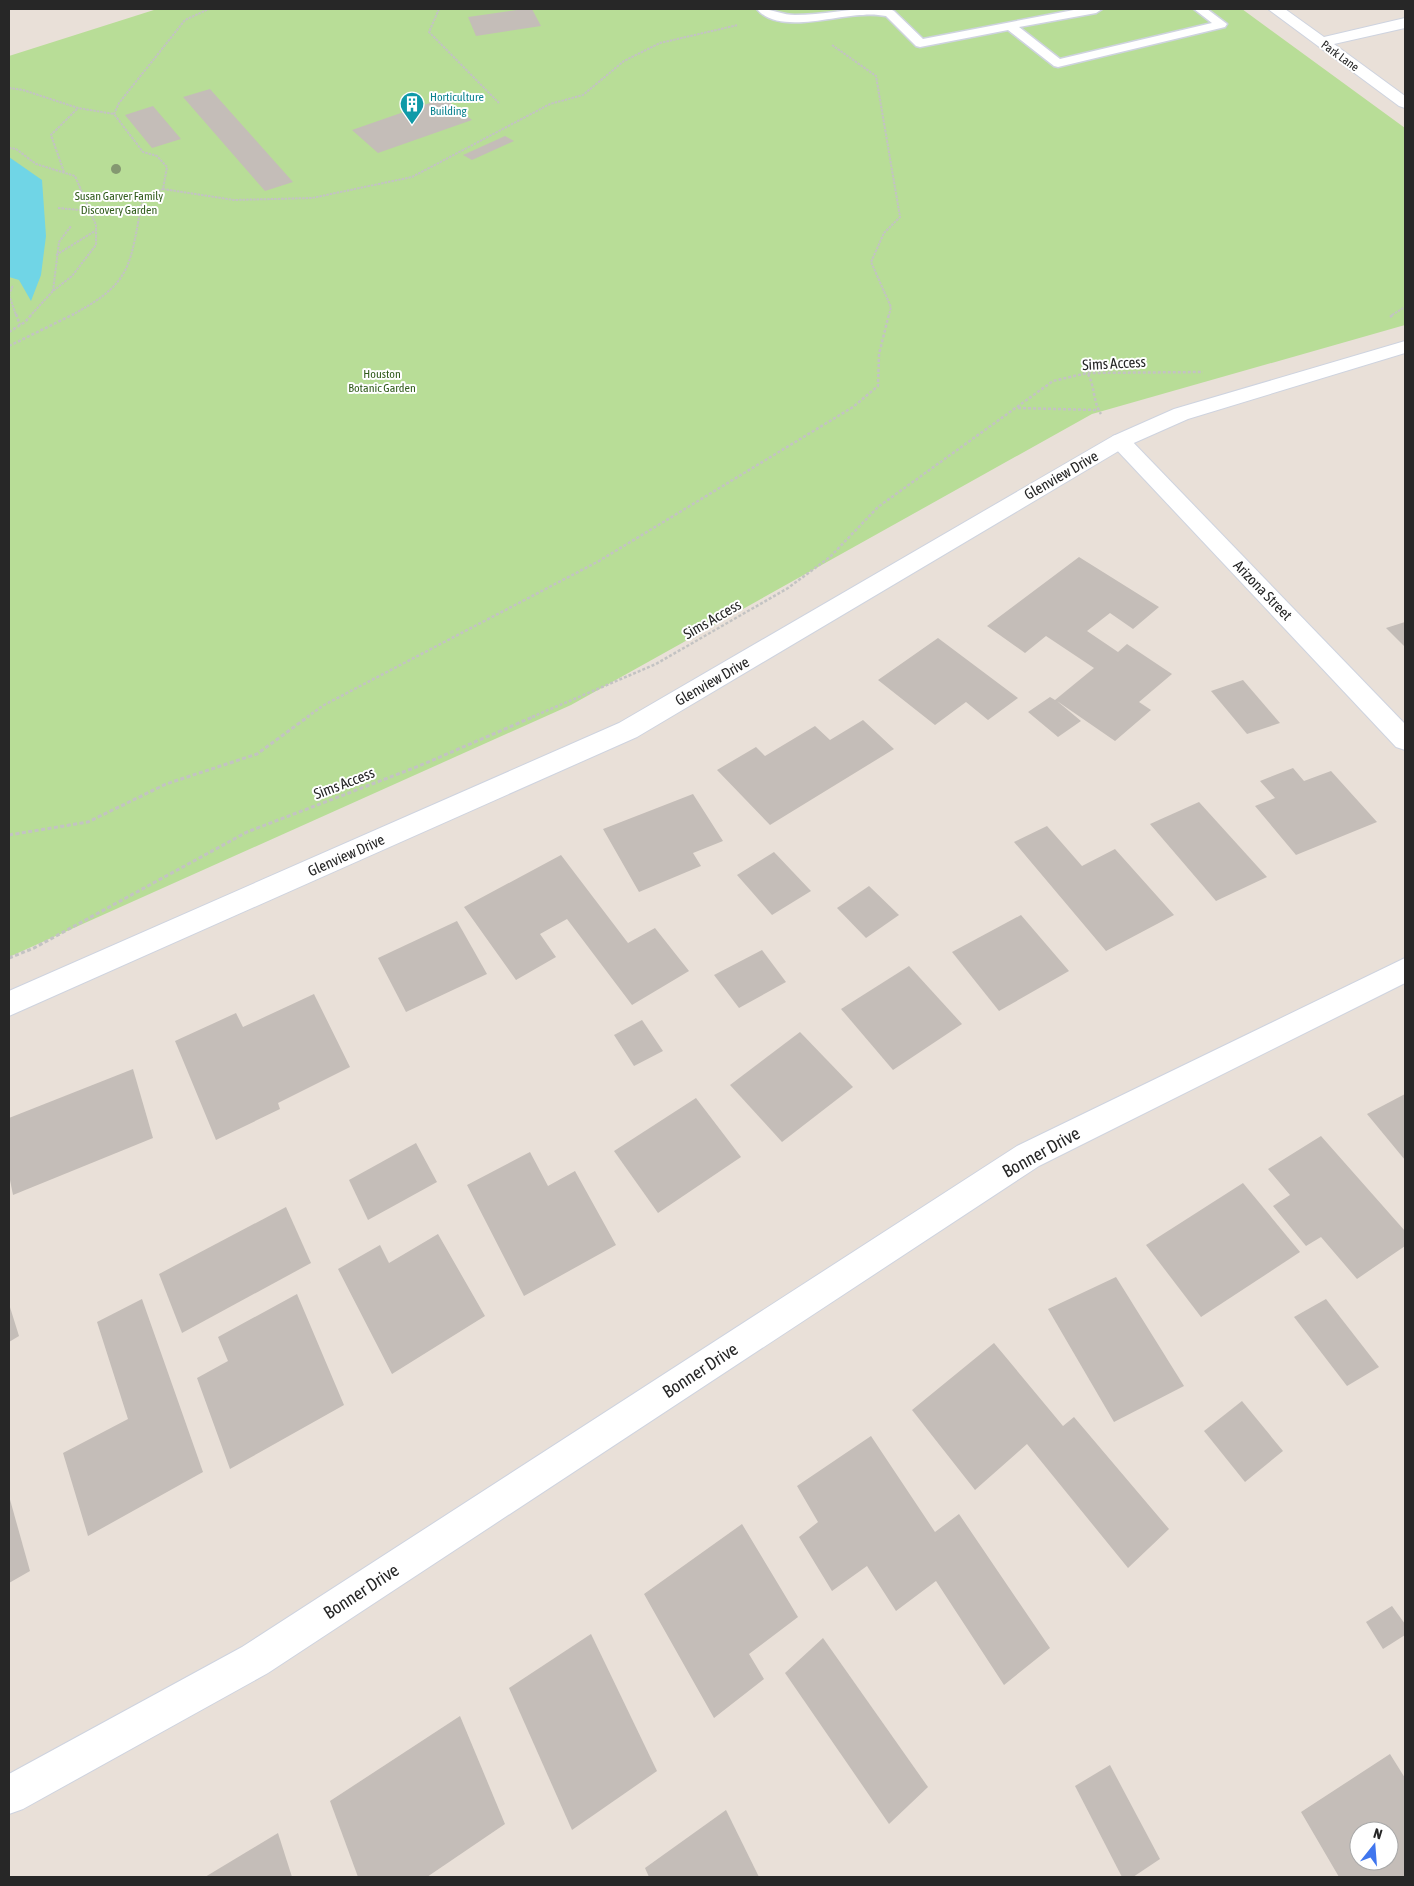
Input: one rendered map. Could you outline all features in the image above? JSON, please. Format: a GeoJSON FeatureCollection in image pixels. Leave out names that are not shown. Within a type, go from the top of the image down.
{"type":"FeatureCollection","features":[{"type":"Feature","properties":{"kind":"street","name":"Park Lane"},"geometry":{"type":"LineString","coordinates":[[1276,9],[1405,103]]}},
{"type":"Feature","properties":{"kind":"street"},"geometry":{"type":"LineString","coordinates":[[1321,42],[1405,23]]}},
{"type":"Feature","properties":{"kind":"street","name":"Glenview Drive"},"geometry":{"type":"LineString","coordinates":[[9,1004],[628,730],[1120,441],[1181,414],[1405,347]]}},
{"type":"Feature","properties":{"kind":"street","name":"Arizona Street"},"geometry":{"type":"LineString","coordinates":[[1120,441],[1405,740]]}},
{"type":"Feature","properties":{"kind":"street","name":"Bonner Drive"},"geometry":{"type":"LineString","coordinates":[[9,1795],[255,1660],[1028,1156],[1405,970]]}},
{"type":"Feature","properties":{"kind":"lane"},"geometry":{"type":"LineString","coordinates":[[762,9],[768,14],[798,19],[864,11],[890,13],[904,10]]}},
{"type":"Feature","properties":{"kind":"lane"},"geometry":{"type":"LineString","coordinates":[[890,13],[920,43],[1096,9]]}},
{"type":"Feature","properties":{"kind":"lane"},"geometry":{"type":"LineString","coordinates":[[1009,26],[1058,63],[1221,24],[1200,9]]}},
{"type":"Feature","properties":{"kind":"path"},"geometry":{"type":"LineString","coordinates":[[114,114],[119,103],[185,20],[210,9]]}},
{"type":"Feature","properties":{"kind":"path"},"geometry":{"type":"LineString","coordinates":[[438,9],[429,32],[499,103]]}},
{"type":"Feature","properties":{"kind":"path"},"geometry":{"type":"LineString","coordinates":[[9,346],[61,320],[98,298],[123,275],[143,199],[163,189],[234,200],[312,198],[412,177],[550,104],[583,95],[624,61],[660,43],[743,24]]}},
{"type":"Feature","properties":{"kind":"path"},"geometry":{"type":"LineString","coordinates":[[9,835],[88,822],[166,784],[257,754],[324,706],[599,561],[853,408],[878,386],[879,354],[891,307],[871,262],[884,233],[900,217],[876,76],[836,46],[827,43]]}},
{"type":"Feature","properties":{"kind":"path"},"geometry":{"type":"LineString","coordinates":[[9,88],[23,90],[78,108],[114,114],[143,152],[157,156],[167,167],[163,189]]}},
{"type":"Feature","properties":{"kind":"path"},"geometry":{"type":"LineString","coordinates":[[64,172],[51,135],[78,108]]}},
{"type":"Feature","properties":{"kind":"path"},"geometry":{"type":"LineString","coordinates":[[9,148],[16,149],[36,164],[76,176],[96,225],[96,244],[72,276],[20,325],[9,332]]}},
{"type":"Feature","properties":{"kind":"path"},"geometry":{"type":"LineString","coordinates":[[58,208],[90,211]]}},
{"type":"Feature","properties":{"kind":"path"},"geometry":{"type":"LineString","coordinates":[[53,292],[59,242],[71,226]]}},
{"type":"Feature","properties":{"kind":"path"},"geometry":{"type":"LineString","coordinates":[[56,255],[96,231]]}},
{"type":"Feature","properties":{"kind":"path"},"geometry":{"type":"LineString","coordinates":[[13,285],[9,295],[20,325]]}},
{"type":"Feature","properties":{"kind":"path"},"geometry":{"type":"LineString","coordinates":[[1389,318],[1405,307]]}},
{"type":"Feature","properties":{"kind":"path","name":"Sims Access"},"geometry":{"type":"LineString","coordinates":[[9,958],[34,948],[247,832],[419,766],[656,664],[788,588],[830,556],[878,507],[1053,381],[1087,373],[1206,372]]}},
{"type":"Feature","properties":{"kind":"path"},"geometry":{"type":"LineString","coordinates":[[1087,373],[1094,383],[1097,410],[1106,419]]}},
{"type":"Feature","properties":{"kind":"path"},"geometry":{"type":"LineString","coordinates":[[1017,408],[1097,410]]}},
{"type":"Feature","properties":{"kind":"green space","name":"Houston Botanic Garden"},"geometry":{"type":"Polygon","coordinates":[[[157,9],[1242,9],[1405,128],[1405,325],[1092,414],[571,705],[9,957],[9,56],[157,9]]]}},
{"type":"Feature","properties":{"kind":"water"},"geometry":{"type":"Polygon","coordinates":[[[9,157],[42,180],[46,236],[41,275],[31,301],[19,280],[9,277],[9,157]]]}},
{"type":"Feature","properties":{"kind":"building"},"geometry":{"type":"Polygon","coordinates":[[[532,9],[541,26],[476,36],[468,17],[532,9]]]}},
{"type":"Feature","properties":{"kind":"building"},"geometry":{"type":"Polygon","coordinates":[[[210,89],[293,182],[265,191],[183,97],[210,89]]]}},
{"type":"Feature","properties":{"kind":"building","name":"Horticulture Building"},"geometry":{"type":"Polygon","coordinates":[[[444,98],[472,120],[378,153],[352,130],[444,98]]]}},
{"type":"Feature","properties":{"kind":"building"},"geometry":{"type":"Polygon","coordinates":[[[153,106],[181,139],[152,148],[125,115],[153,106]]]}},
{"type":"Feature","properties":{"kind":"building"},"geometry":{"type":"Polygon","coordinates":[[[505,136],[514,141],[472,160],[463,155],[505,136]]]}},
{"type":"Feature","properties":{"kind":"building"},"geometry":{"type":"Polygon","coordinates":[[[1079,557],[1159,607],[1133,629],[1110,613],[1087,631],[1118,652],[1127,644],[1172,674],[1139,702],[1151,710],[1115,741],[1057,701],[1081,721],[1058,737],[1028,712],[1050,697],[1055,700],[1094,668],[1046,636],[1025,653],[987,626],[1079,557]]]}},
{"type":"Feature","properties":{"kind":"building"},"geometry":{"type":"Polygon","coordinates":[[[1405,622],[1405,647],[1386,628],[1405,622]]]}},
{"type":"Feature","properties":{"kind":"building"},"geometry":{"type":"Polygon","coordinates":[[[938,638],[1018,698],[988,720],[966,702],[935,725],[878,680],[938,638]]]}},
{"type":"Feature","properties":{"kind":"building"},"geometry":{"type":"Polygon","coordinates":[[[1243,680],[1280,723],[1247,734],[1211,691],[1243,680]]]}},
{"type":"Feature","properties":{"kind":"building"},"geometry":{"type":"Polygon","coordinates":[[[863,720],[894,749],[770,825],[717,770],[756,747],[765,756],[815,726],[830,740],[863,720]]]}},
{"type":"Feature","properties":{"kind":"building"},"geometry":{"type":"Polygon","coordinates":[[[1293,768],[1304,781],[1331,771],[1377,822],[1296,855],[1255,806],[1275,798],[1260,781],[1293,768]]]}},
{"type":"Feature","properties":{"kind":"building"},"geometry":{"type":"Polygon","coordinates":[[[693,794],[723,841],[693,853],[701,866],[639,892],[603,829],[693,794]]]}},
{"type":"Feature","properties":{"kind":"building"},"geometry":{"type":"Polygon","coordinates":[[[1199,802],[1267,877],[1216,901],[1150,824],[1199,802]]]}},
{"type":"Feature","properties":{"kind":"building"},"geometry":{"type":"Polygon","coordinates":[[[1047,826],[1082,866],[1115,849],[1174,915],[1106,951],[1014,842],[1047,826]]]}},
{"type":"Feature","properties":{"kind":"building"},"geometry":{"type":"Polygon","coordinates":[[[774,852],[811,891],[772,915],[737,875],[774,852]]]}},
{"type":"Feature","properties":{"kind":"building"},"geometry":{"type":"Polygon","coordinates":[[[561,855],[628,943],[655,928],[689,971],[632,1005],[567,919],[540,934],[556,957],[516,980],[464,907],[561,855]]]}},
{"type":"Feature","properties":{"kind":"building"},"geometry":{"type":"Polygon","coordinates":[[[869,886],[899,915],[866,938],[837,908],[869,886]]]}},
{"type":"Feature","properties":{"kind":"building"},"geometry":{"type":"Polygon","coordinates":[[[1021,915],[1069,971],[999,1011],[952,952],[1021,915]]]}},
{"type":"Feature","properties":{"kind":"building"},"geometry":{"type":"Polygon","coordinates":[[[457,921],[487,974],[406,1012],[378,958],[457,921]]]}},
{"type":"Feature","properties":{"kind":"building"},"geometry":{"type":"Polygon","coordinates":[[[762,950],[786,982],[739,1008],[714,975],[762,950]]]}},
{"type":"Feature","properties":{"kind":"building"},"geometry":{"type":"Polygon","coordinates":[[[909,966],[962,1024],[893,1070],[841,1009],[909,966]]]}},
{"type":"Feature","properties":{"kind":"building"},"geometry":{"type":"Polygon","coordinates":[[[314,994],[350,1067],[278,1103],[280,1109],[216,1140],[175,1041],[236,1013],[243,1027],[314,994]]]}},
{"type":"Feature","properties":{"kind":"building"},"geometry":{"type":"Polygon","coordinates":[[[642,1020],[663,1051],[634,1066],[614,1035],[642,1020]]]}},
{"type":"Feature","properties":{"kind":"building"},"geometry":{"type":"Polygon","coordinates":[[[800,1032],[853,1087],[782,1142],[730,1085],[800,1032]]]}},
{"type":"Feature","properties":{"kind":"building"},"geometry":{"type":"Polygon","coordinates":[[[133,1069],[153,1138],[13,1195],[9,1175],[9,1118],[133,1069]]]}},
{"type":"Feature","properties":{"kind":"building"},"geometry":{"type":"Polygon","coordinates":[[[1405,1094],[1405,1160],[1367,1114],[1405,1094]]]}},
{"type":"Feature","properties":{"kind":"building"},"geometry":{"type":"Polygon","coordinates":[[[696,1098],[741,1157],[658,1213],[614,1151],[696,1098]]]}},
{"type":"Feature","properties":{"kind":"building"},"geometry":{"type":"Polygon","coordinates":[[[1321,1136],[1405,1231],[1405,1246],[1357,1279],[1321,1237],[1306,1246],[1273,1206],[1290,1195],[1268,1169],[1321,1136]]]}},
{"type":"Feature","properties":{"kind":"building"},"geometry":{"type":"Polygon","coordinates":[[[416,1143],[437,1182],[368,1220],[349,1180],[416,1143]]]}},
{"type":"Feature","properties":{"kind":"building"},"geometry":{"type":"Polygon","coordinates":[[[530,1152],[548,1186],[575,1171],[616,1245],[524,1296],[467,1185],[530,1152]]]}},
{"type":"Feature","properties":{"kind":"building"},"geometry":{"type":"Polygon","coordinates":[[[1243,1183],[1300,1252],[1201,1317],[1146,1245],[1243,1183]]]}},
{"type":"Feature","properties":{"kind":"building"},"geometry":{"type":"Polygon","coordinates":[[[286,1207],[311,1263],[182,1333],[159,1274],[286,1207]]]}},
{"type":"Feature","properties":{"kind":"building"},"geometry":{"type":"Polygon","coordinates":[[[438,1234],[485,1316],[392,1374],[338,1269],[380,1245],[389,1263],[438,1234]]]}},
{"type":"Feature","properties":{"kind":"building"},"geometry":{"type":"Polygon","coordinates":[[[1116,1277],[1184,1386],[1114,1422],[1048,1309],[1116,1277]]]}},
{"type":"Feature","properties":{"kind":"building"},"geometry":{"type":"Polygon","coordinates":[[[297,1294],[344,1405],[230,1469],[197,1378],[228,1361],[218,1337],[297,1294]]]}},
{"type":"Feature","properties":{"kind":"building"},"geometry":{"type":"Polygon","coordinates":[[[142,1299],[203,1472],[88,1536],[63,1453],[128,1419],[97,1322],[142,1299]]]}},
{"type":"Feature","properties":{"kind":"building"},"geometry":{"type":"Polygon","coordinates":[[[1326,1299],[1379,1367],[1347,1386],[1294,1317],[1326,1299]]]}},
{"type":"Feature","properties":{"kind":"building"},"geometry":{"type":"Polygon","coordinates":[[[9,1304],[19,1336],[9,1342],[9,1304]]]}},
{"type":"Feature","properties":{"kind":"building"},"geometry":{"type":"Polygon","coordinates":[[[994,1343],[1063,1426],[1074,1417],[1169,1529],[1128,1568],[1027,1444],[975,1490],[912,1410],[994,1343]]]}},
{"type":"Feature","properties":{"kind":"building"},"geometry":{"type":"Polygon","coordinates":[[[1242,1401],[1283,1451],[1245,1482],[1204,1431],[1242,1401]]]}},
{"type":"Feature","properties":{"kind":"building"},"geometry":{"type":"Polygon","coordinates":[[[871,1436],[935,1532],[959,1514],[1050,1648],[1004,1685],[936,1581],[896,1611],[867,1566],[832,1591],[799,1537],[818,1522],[797,1486],[871,1436]]]}},
{"type":"Feature","properties":{"kind":"building"},"geometry":{"type":"Polygon","coordinates":[[[9,1496],[30,1571],[9,1583],[9,1496]]]}},
{"type":"Feature","properties":{"kind":"building"},"geometry":{"type":"Polygon","coordinates":[[[742,1524],[798,1617],[749,1654],[764,1679],[714,1718],[644,1594],[742,1524]]]}},
{"type":"Feature","properties":{"kind":"building"},"geometry":{"type":"Polygon","coordinates":[[[1392,1606],[1405,1624],[1405,1635],[1383,1649],[1366,1622],[1392,1606]]]}},
{"type":"Feature","properties":{"kind":"building"},"geometry":{"type":"Polygon","coordinates":[[[591,1634],[657,1771],[572,1830],[509,1688],[591,1634]]]}},
{"type":"Feature","properties":{"kind":"building"},"geometry":{"type":"Polygon","coordinates":[[[823,1638],[928,1787],[889,1824],[785,1673],[823,1638]]]}},
{"type":"Feature","properties":{"kind":"building"},"geometry":{"type":"Polygon","coordinates":[[[460,1716],[505,1824],[427,1877],[358,1877],[330,1801],[460,1716]]]}},
{"type":"Feature","properties":{"kind":"building"},"geometry":{"type":"Polygon","coordinates":[[[1390,1754],[1405,1778],[1405,1877],[1339,1877],[1301,1812],[1390,1754]]]}},
{"type":"Feature","properties":{"kind":"building"},"geometry":{"type":"Polygon","coordinates":[[[1110,1765],[1160,1859],[1133,1877],[1122,1877],[1075,1786],[1110,1765]]]}},
{"type":"Feature","properties":{"kind":"building"},"geometry":{"type":"Polygon","coordinates":[[[726,1810],[759,1877],[649,1877],[645,1868],[726,1810]]]}},
{"type":"Feature","properties":{"kind":"building"},"geometry":{"type":"Polygon","coordinates":[[[278,1833],[292,1877],[205,1877],[278,1833]]]}},
{"type":"Feature","properties":{"kind":"place","name":"Horticulture Building"},"geometry":{"type":"Point","coordinates":[412,125]}},
{"type":"Feature","properties":{"kind":"park label","name":"Susan Garver Family Discovery Garden"},"geometry":{"type":"Point","coordinates":[119,203]}}]}
